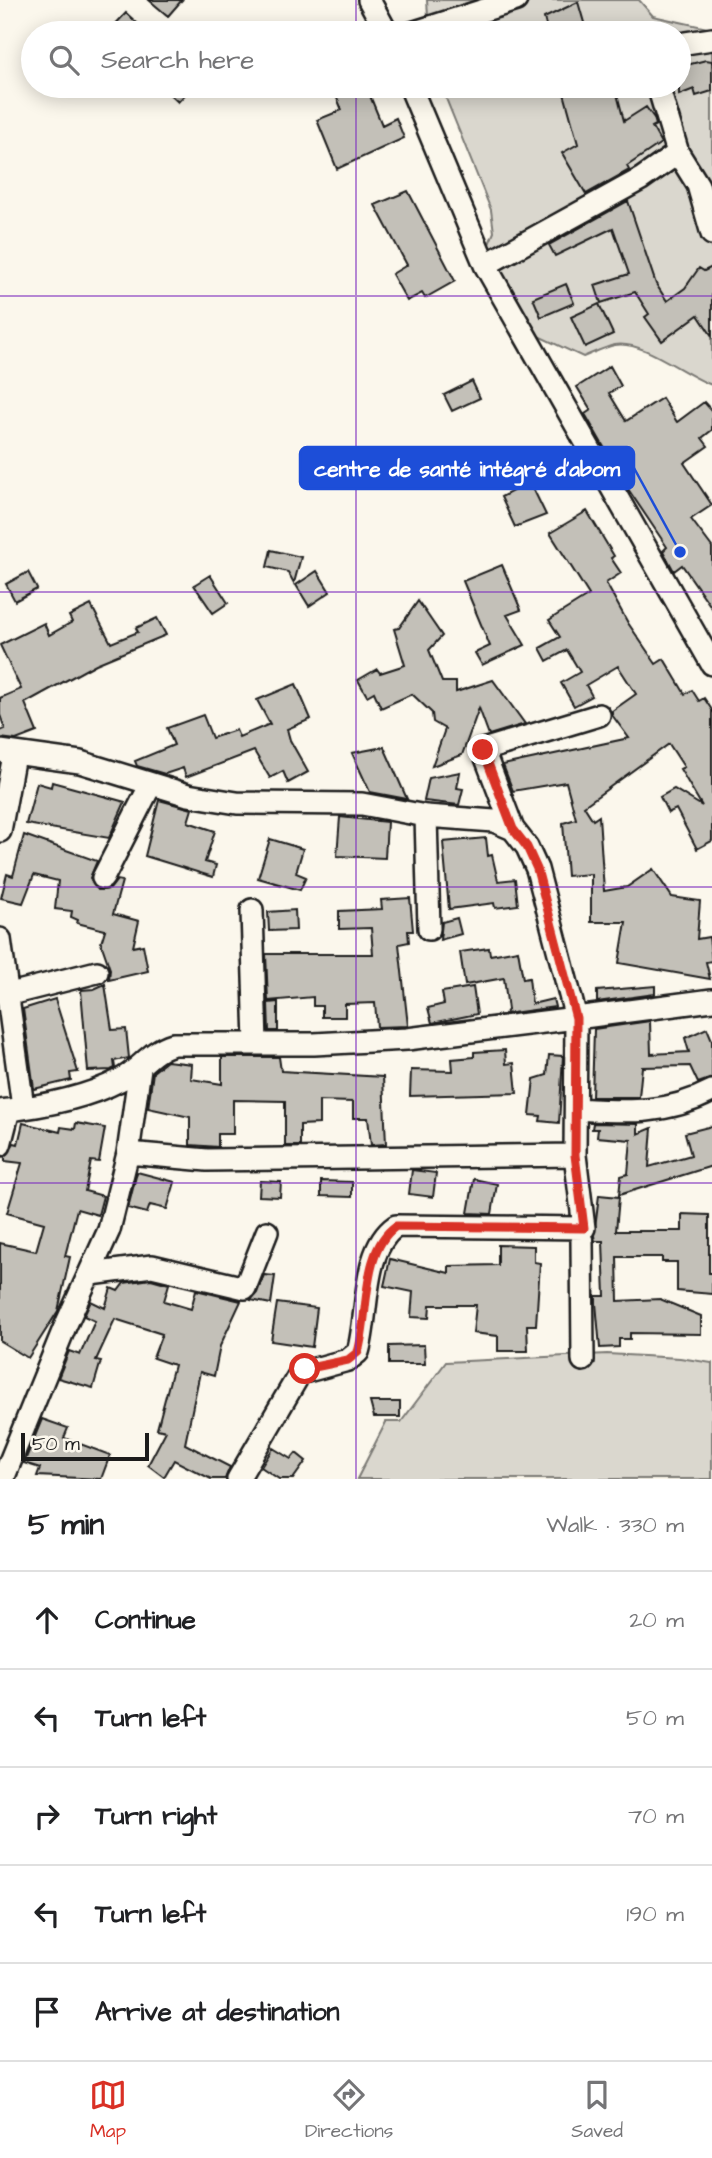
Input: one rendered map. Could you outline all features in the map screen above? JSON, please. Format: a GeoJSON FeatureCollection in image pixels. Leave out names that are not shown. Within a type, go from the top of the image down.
{"type":"FeatureCollection","features":[{"type":"Feature","properties":{"kind":"street"},"geometry":{"type":"LineString","coordinates":[[450,21],[516,0]]}},
{"type":"Feature","properties":{"kind":"street"},"geometry":{"type":"LineString","coordinates":[[377,4],[383,21]]}},
{"type":"Feature","properties":{"kind":"street"},"geometry":{"type":"LineString","coordinates":[[691,43],[712,40]]}},
{"type":"Feature","properties":{"kind":"street"},"geometry":{"type":"LineString","coordinates":[[415,98],[485,265],[712,664]]}},
{"type":"Feature","properties":{"kind":"street"},"geometry":{"type":"LineString","coordinates":[[662,98],[678,153],[698,185],[712,234]]}},
{"type":"Feature","properties":{"kind":"street"},"geometry":{"type":"LineString","coordinates":[[485,265],[630,185],[678,153]]}},
{"type":"Feature","properties":{"kind":"street"},"geometry":{"type":"LineString","coordinates":[[238,1479],[300,1373],[348,1360],[358,1352],[366,1292],[381,1241],[387,1232],[396,1226],[584,1228],[575,1155],[576,1018],[537,869],[527,847],[513,829],[483,750],[599,715]]}},
{"type":"Feature","properties":{"kind":"street"},"geometry":{"type":"LineString","coordinates":[[0,831],[7,753],[80,762],[188,795],[237,803],[362,804],[426,816],[494,821],[513,829]]}},
{"type":"Feature","properties":{"kind":"street"},"geometry":{"type":"LineString","coordinates":[[103,878],[151,784]]}},
{"type":"Feature","properties":{"kind":"street"},"geometry":{"type":"LineString","coordinates":[[426,816],[429,929]]}},
{"type":"Feature","properties":{"kind":"street"},"geometry":{"type":"LineString","coordinates":[[252,910],[256,1044]]}},
{"type":"Feature","properties":{"kind":"street"},"geometry":{"type":"LineString","coordinates":[[0,939],[6,995],[10,1109],[0,1145]]}},
{"type":"Feature","properties":{"kind":"street"},"geometry":{"type":"LineString","coordinates":[[6,995],[97,972]]}},
{"type":"Feature","properties":{"kind":"street"},"geometry":{"type":"LineString","coordinates":[[10,1109],[89,1092],[117,1082],[140,1068],[148,1056],[173,1044],[256,1044],[407,1038],[712,1000]]}},
{"type":"Feature","properties":{"kind":"street"},"geometry":{"type":"LineString","coordinates":[[3,1479],[64,1329],[109,1230],[128,1153],[140,1068]]}},
{"type":"Feature","properties":{"kind":"street"},"geometry":{"type":"LineString","coordinates":[[576,1109],[638,1112],[687,1104],[712,1091]]}},
{"type":"Feature","properties":{"kind":"street"},"geometry":{"type":"LineString","coordinates":[[128,1153],[207,1160],[575,1155]]}},
{"type":"Feature","properties":{"kind":"street"},"geometry":{"type":"LineString","coordinates":[[91,1274],[152,1266],[245,1289],[267,1232]]}},
{"type":"Feature","properties":{"kind":"street"},"geometry":{"type":"LineString","coordinates":[[582,1241],[583,1360]]}},
{"type":"Feature","properties":{"kind":"shaded area"},"geometry":{"type":"Polygon","coordinates":[[[427,0],[639,0],[653,16],[676,21],[428,21],[427,0]]]}},
{"type":"Feature","properties":{"kind":"shaded area"},"geometry":{"type":"Polygon","coordinates":[[[691,24],[712,29],[712,385],[639,348],[615,345],[583,357],[519,327],[481,263],[494,232],[491,210],[446,98],[691,98],[691,24]]]}},
{"type":"Feature","properties":{"kind":"shaded area"},"geometry":{"type":"Polygon","coordinates":[[[607,1354],[680,1358],[712,1363],[712,1479],[357,1479],[386,1422],[401,1422],[446,1362],[607,1354]]]}},
{"type":"Feature","properties":{"kind":"building"},"geometry":{"type":"Polygon","coordinates":[[[149,0],[182,0],[168,16],[149,0]]]}},
{"type":"Feature","properties":{"kind":"building"},"geometry":{"type":"Polygon","coordinates":[[[578,2],[584,21],[545,21],[544,18],[578,2]]]}},
{"type":"Feature","properties":{"kind":"building"},"geometry":{"type":"Polygon","coordinates":[[[126,13],[135,21],[118,21],[126,13]]]}},
{"type":"Feature","properties":{"kind":"building"},"geometry":{"type":"Polygon","coordinates":[[[712,61],[712,91],[696,96],[694,89],[691,90],[691,64],[712,61]]]}},
{"type":"Feature","properties":{"kind":"building"},"geometry":{"type":"Polygon","coordinates":[[[337,98],[371,98],[382,125],[396,118],[404,138],[337,169],[317,120],[342,110],[337,98]]]}},
{"type":"Feature","properties":{"kind":"building"},"geometry":{"type":"Polygon","coordinates":[[[565,98],[618,98],[624,121],[646,107],[654,118],[656,125],[652,127],[661,143],[627,166],[629,170],[586,194],[562,153],[578,144],[565,98]]]}},
{"type":"Feature","properties":{"kind":"building"},"geometry":{"type":"Polygon","coordinates":[[[408,191],[455,281],[425,298],[422,293],[407,301],[392,274],[407,265],[375,205],[408,191]]]}},
{"type":"Feature","properties":{"kind":"building"},"geometry":{"type":"Polygon","coordinates":[[[628,201],[656,284],[667,301],[685,288],[699,268],[704,271],[712,267],[712,336],[698,315],[662,341],[645,317],[649,314],[635,292],[601,303],[595,285],[629,274],[613,228],[555,256],[549,245],[628,201]]]}},
{"type":"Feature","properties":{"kind":"building"},"geometry":{"type":"Polygon","coordinates":[[[566,284],[574,303],[541,317],[533,298],[566,284]]]}},
{"type":"Feature","properties":{"kind":"building"},"geometry":{"type":"Polygon","coordinates":[[[599,304],[613,334],[585,347],[571,317],[599,304]]]}},
{"type":"Feature","properties":{"kind":"building"},"geometry":{"type":"Polygon","coordinates":[[[610,366],[621,386],[609,393],[626,421],[662,398],[677,422],[704,402],[712,411],[712,430],[702,438],[708,446],[684,463],[712,505],[691,519],[712,547],[712,608],[682,565],[674,571],[663,551],[667,547],[628,489],[585,414],[591,410],[577,387],[610,366]]]}},
{"type":"Feature","properties":{"kind":"building"},"geometry":{"type":"Polygon","coordinates":[[[472,381],[480,398],[452,411],[444,395],[472,381]]]}},
{"type":"Feature","properties":{"kind":"building"},"geometry":{"type":"Polygon","coordinates":[[[530,482],[546,515],[515,527],[501,497],[530,482]]]}},
{"type":"Feature","properties":{"kind":"building"},"geometry":{"type":"Polygon","coordinates":[[[587,511],[621,573],[606,583],[628,623],[656,664],[664,659],[685,694],[692,690],[699,701],[704,698],[712,710],[712,841],[697,849],[676,809],[668,813],[660,797],[674,789],[702,806],[680,769],[684,767],[669,744],[584,806],[593,820],[599,816],[604,891],[627,887],[653,869],[672,897],[700,901],[697,939],[709,937],[712,961],[706,962],[710,979],[619,963],[626,922],[591,922],[591,874],[567,876],[563,823],[576,819],[566,782],[513,791],[503,765],[629,738],[612,715],[612,711],[636,694],[618,666],[586,685],[592,696],[574,706],[561,683],[580,672],[567,650],[547,661],[540,648],[560,637],[549,620],[589,595],[550,533],[587,511]]]}},
{"type":"Feature","properties":{"kind":"building"},"geometry":{"type":"Polygon","coordinates":[[[271,550],[301,557],[294,583],[288,572],[267,567],[271,550]]]}},
{"type":"Feature","properties":{"kind":"building"},"geometry":{"type":"Polygon","coordinates":[[[502,565],[521,610],[507,615],[525,645],[482,665],[475,653],[490,646],[463,581],[502,565]]]}},
{"type":"Feature","properties":{"kind":"building"},"geometry":{"type":"Polygon","coordinates":[[[317,571],[330,592],[309,606],[296,585],[317,571]]]}},
{"type":"Feature","properties":{"kind":"building"},"geometry":{"type":"Polygon","coordinates":[[[28,572],[37,589],[15,601],[6,584],[28,572]]]}},
{"type":"Feature","properties":{"kind":"building"},"geometry":{"type":"Polygon","coordinates":[[[210,575],[228,603],[213,613],[194,585],[210,575]]]}},
{"type":"Feature","properties":{"kind":"building"},"geometry":{"type":"Polygon","coordinates":[[[418,601],[442,636],[429,650],[442,682],[456,682],[456,692],[493,680],[525,724],[489,735],[479,708],[462,755],[432,766],[445,729],[433,722],[432,713],[412,694],[381,708],[374,692],[367,696],[358,680],[377,669],[380,673],[405,665],[394,629],[399,628],[418,601]]]}},
{"type":"Feature","properties":{"kind":"building"},"geometry":{"type":"Polygon","coordinates":[[[91,605],[111,643],[138,632],[136,628],[157,618],[166,635],[96,664],[25,703],[37,732],[16,740],[0,738],[0,731],[5,729],[0,715],[0,698],[21,689],[0,645],[44,623],[49,635],[72,622],[69,616],[91,605]]]}},
{"type":"Feature","properties":{"kind":"building"},"geometry":{"type":"Polygon","coordinates":[[[296,684],[311,719],[287,729],[290,740],[308,772],[288,783],[283,771],[270,778],[254,751],[186,777],[183,768],[165,774],[137,766],[135,761],[174,745],[167,728],[203,715],[212,738],[236,730],[239,737],[270,724],[257,700],[296,684]]]}},
{"type":"Feature","properties":{"kind":"building"},"geometry":{"type":"Polygon","coordinates":[[[384,747],[407,799],[370,792],[352,753],[384,747]]]}},
{"type":"Feature","properties":{"kind":"building"},"geometry":{"type":"Polygon","coordinates":[[[460,772],[457,788],[463,789],[459,805],[424,801],[429,778],[460,772]]]}},
{"type":"Feature","properties":{"kind":"building"},"geometry":{"type":"Polygon","coordinates":[[[52,782],[125,802],[109,838],[26,824],[37,783],[51,787],[52,782]]]}},
{"type":"Feature","properties":{"kind":"building"},"geometry":{"type":"Polygon","coordinates":[[[159,800],[192,809],[188,822],[215,831],[205,862],[216,865],[213,877],[145,856],[159,800]]]}},
{"type":"Feature","properties":{"kind":"building"},"geometry":{"type":"Polygon","coordinates":[[[340,817],[387,822],[385,858],[337,856],[340,817]]]}},
{"type":"Feature","properties":{"kind":"building"},"geometry":{"type":"Polygon","coordinates":[[[24,835],[97,861],[90,878],[98,890],[110,889],[117,880],[122,881],[113,914],[139,921],[133,947],[143,945],[148,971],[109,980],[110,969],[101,943],[105,930],[77,923],[78,920],[71,917],[72,911],[55,909],[58,881],[34,875],[23,903],[1,898],[7,874],[13,876],[24,835]]]}},
{"type":"Feature","properties":{"kind":"building"},"geometry":{"type":"Polygon","coordinates":[[[486,838],[488,856],[492,855],[498,881],[515,879],[518,905],[495,908],[494,903],[449,909],[443,842],[486,838]]]}},
{"type":"Feature","properties":{"kind":"building"},"geometry":{"type":"Polygon","coordinates":[[[270,839],[303,849],[296,873],[306,877],[300,890],[258,878],[270,839]]]}},
{"type":"Feature","properties":{"kind":"building"},"geometry":{"type":"Polygon","coordinates":[[[410,898],[413,931],[408,931],[409,942],[399,944],[408,1026],[377,1027],[375,1003],[345,1004],[345,1017],[322,1017],[322,1006],[313,1006],[313,997],[268,1001],[266,954],[373,954],[371,928],[339,929],[339,911],[382,909],[381,900],[410,898]]]}},
{"type":"Feature","properties":{"kind":"building"},"geometry":{"type":"Polygon","coordinates":[[[295,910],[296,930],[269,931],[268,912],[295,910]]]}},
{"type":"Feature","properties":{"kind":"building"},"geometry":{"type":"Polygon","coordinates":[[[457,918],[461,934],[440,940],[442,922],[457,918]]]}},
{"type":"Feature","properties":{"kind":"building"},"geometry":{"type":"Polygon","coordinates":[[[489,948],[490,955],[518,950],[523,979],[529,978],[532,1004],[553,999],[555,1007],[505,1014],[508,1010],[504,978],[465,985],[460,952],[489,948]]]}},
{"type":"Feature","properties":{"kind":"building"},"geometry":{"type":"Polygon","coordinates":[[[105,984],[112,1030],[126,1029],[129,1058],[114,1061],[115,1068],[111,1070],[88,1071],[81,990],[94,989],[105,984]]]}},
{"type":"Feature","properties":{"kind":"building"},"geometry":{"type":"Polygon","coordinates":[[[655,986],[655,994],[597,1002],[597,991],[655,986]]]}},
{"type":"Feature","properties":{"kind":"building"},"geometry":{"type":"Polygon","coordinates":[[[473,987],[477,1014],[432,1023],[428,1008],[444,1004],[442,992],[473,987]]]}},
{"type":"Feature","properties":{"kind":"building"},"geometry":{"type":"Polygon","coordinates":[[[55,999],[78,1072],[70,1073],[71,1080],[34,1089],[23,1009],[55,999]]]}},
{"type":"Feature","properties":{"kind":"building"},"geometry":{"type":"Polygon","coordinates":[[[278,1002],[278,1031],[269,1031],[268,1003],[278,1002]]]}},
{"type":"Feature","properties":{"kind":"building"},"geometry":{"type":"Polygon","coordinates":[[[650,1021],[651,1054],[689,1052],[685,1038],[707,1028],[712,1040],[712,1078],[698,1083],[690,1066],[642,1067],[639,1097],[592,1097],[594,1029],[650,1021]]]}},
{"type":"Feature","properties":{"kind":"building"},"geometry":{"type":"Polygon","coordinates":[[[505,1050],[506,1064],[514,1063],[517,1093],[410,1096],[411,1070],[453,1071],[452,1059],[474,1057],[474,1052],[505,1050]]]}},
{"type":"Feature","properties":{"kind":"building"},"geometry":{"type":"Polygon","coordinates":[[[549,1055],[563,1056],[559,1123],[540,1121],[541,1116],[530,1115],[534,1079],[547,1075],[549,1055]]]}},
{"type":"Feature","properties":{"kind":"building"},"geometry":{"type":"Polygon","coordinates":[[[222,1057],[279,1057],[281,1071],[383,1077],[386,1144],[371,1145],[368,1118],[353,1118],[353,1102],[319,1101],[319,1124],[300,1125],[300,1146],[285,1146],[285,1101],[233,1100],[233,1134],[218,1134],[218,1147],[190,1145],[190,1117],[148,1108],[153,1072],[167,1061],[192,1064],[191,1079],[222,1084],[222,1057]]]}},
{"type":"Feature","properties":{"kind":"building"},"geometry":{"type":"Polygon","coordinates":[[[23,1123],[60,1132],[61,1127],[75,1129],[76,1123],[105,1128],[99,1162],[91,1161],[85,1191],[103,1196],[98,1215],[77,1209],[65,1256],[70,1257],[58,1311],[28,1358],[0,1341],[0,1243],[36,1251],[44,1223],[7,1213],[22,1163],[5,1161],[5,1157],[14,1143],[18,1144],[23,1123]]]}},
{"type":"Feature","properties":{"kind":"building"},"geometry":{"type":"Polygon","coordinates":[[[593,1123],[638,1124],[638,1134],[652,1128],[649,1167],[691,1155],[685,1133],[712,1126],[712,1166],[619,1195],[621,1176],[628,1174],[631,1140],[597,1137],[598,1129],[592,1129],[593,1123]]]}},
{"type":"Feature","properties":{"kind":"building"},"geometry":{"type":"Polygon","coordinates":[[[412,1170],[436,1173],[433,1197],[409,1194],[412,1170]]]}},
{"type":"Feature","properties":{"kind":"building"},"geometry":{"type":"Polygon","coordinates":[[[137,1172],[175,1182],[167,1209],[150,1205],[147,1213],[128,1208],[137,1172]]]}},
{"type":"Feature","properties":{"kind":"building"},"geometry":{"type":"Polygon","coordinates":[[[474,1179],[497,1184],[492,1214],[468,1213],[474,1179]]]}},
{"type":"Feature","properties":{"kind":"building"},"geometry":{"type":"Polygon","coordinates":[[[260,1181],[281,1182],[280,1197],[259,1196],[260,1181]]]}},
{"type":"Feature","properties":{"kind":"building"},"geometry":{"type":"Polygon","coordinates":[[[321,1181],[352,1182],[352,1197],[321,1196],[321,1181]]]}},
{"type":"Feature","properties":{"kind":"building"},"geometry":{"type":"Polygon","coordinates":[[[599,1195],[619,1197],[616,1231],[682,1231],[682,1214],[709,1215],[709,1273],[712,1273],[712,1294],[677,1291],[677,1262],[662,1262],[662,1257],[617,1257],[618,1301],[660,1299],[701,1316],[701,1334],[630,1333],[630,1339],[619,1339],[619,1347],[600,1348],[596,1296],[605,1296],[603,1241],[595,1241],[594,1236],[599,1195]]]}},
{"type":"Feature","properties":{"kind":"building"},"geometry":{"type":"Polygon","coordinates":[[[498,1245],[534,1246],[534,1262],[540,1263],[536,1325],[527,1325],[528,1351],[498,1351],[498,1336],[473,1333],[476,1305],[430,1305],[429,1318],[411,1317],[413,1292],[384,1286],[390,1259],[449,1273],[449,1266],[498,1265],[498,1245]]]}},
{"type":"Feature","properties":{"kind":"building"},"geometry":{"type":"Polygon","coordinates":[[[264,1275],[275,1276],[271,1304],[251,1300],[264,1275]]]}},
{"type":"Feature","properties":{"kind":"building"},"geometry":{"type":"Polygon","coordinates":[[[151,1279],[169,1284],[164,1301],[191,1309],[196,1290],[241,1301],[220,1346],[214,1376],[200,1372],[185,1444],[230,1467],[225,1479],[211,1479],[174,1460],[164,1477],[148,1465],[166,1431],[157,1429],[174,1365],[153,1358],[162,1334],[115,1319],[96,1360],[101,1361],[93,1388],[58,1378],[69,1351],[80,1355],[95,1321],[84,1316],[91,1301],[105,1308],[111,1288],[118,1291],[124,1283],[151,1279]]]}},
{"type":"Feature","properties":{"kind":"building"},"geometry":{"type":"Polygon","coordinates":[[[277,1303],[317,1308],[312,1347],[271,1341],[277,1303]]]}},
{"type":"Feature","properties":{"kind":"building"},"geometry":{"type":"Polygon","coordinates":[[[424,1345],[425,1364],[389,1364],[389,1346],[424,1345]]]}},
{"type":"Feature","properties":{"kind":"building"},"geometry":{"type":"Polygon","coordinates":[[[370,1402],[400,1402],[400,1417],[374,1417],[370,1402]]]}},
{"type":"Feature","properties":{"kind":"building"},"geometry":{"type":"Polygon","coordinates":[[[42,1419],[68,1428],[64,1438],[110,1455],[101,1479],[37,1476],[40,1468],[24,1463],[42,1419]]]}},
{"type":"Feature","properties":{"kind":"building"},"geometry":{"type":"Polygon","coordinates":[[[273,1448],[291,1459],[296,1453],[306,1461],[293,1479],[279,1479],[261,1467],[273,1448]]]}},
{"type":"Feature","properties":{"kind":"place","name":"centre de santé intégré d'abom"},"geometry":{"type":"Point","coordinates":[680,552]}},
{"type":"Feature","properties":{"kind":"route"},"geometry":{"type":"LineString","coordinates":[[305,1369],[348,1360],[358,1352],[362,1340],[366,1292],[381,1241],[387,1232],[396,1226],[584,1228],[575,1155],[576,1018],[537,869],[527,847],[513,829],[483,750]]}}]}
